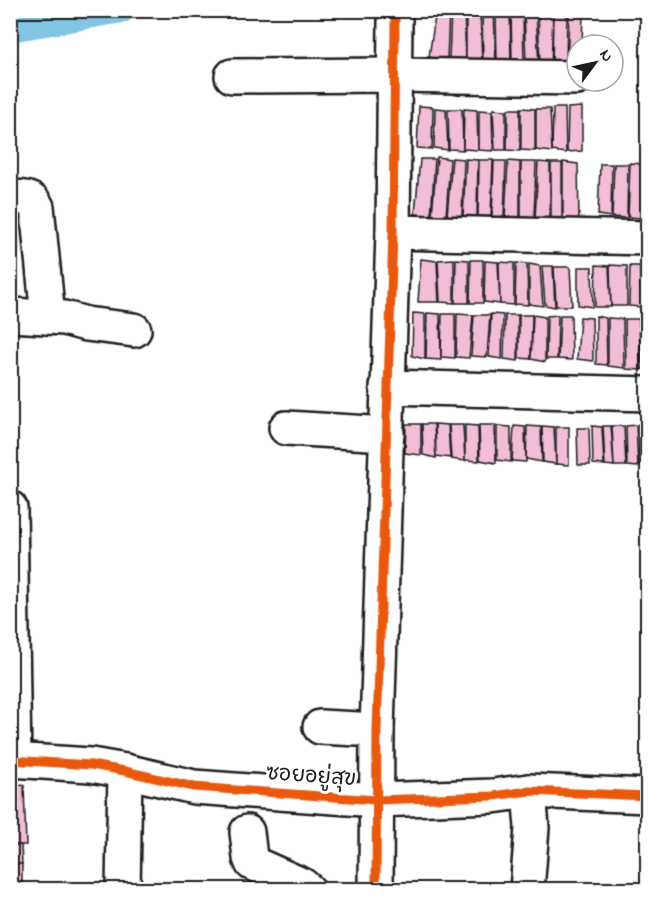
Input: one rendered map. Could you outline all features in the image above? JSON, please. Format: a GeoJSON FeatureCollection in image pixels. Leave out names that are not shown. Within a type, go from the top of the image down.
{"type":"FeatureCollection","features":[{"type":"Feature","properties":{"kind":"street"},"geometry":{"type":"LineString","coordinates":[[376,890],[377,730],[393,232],[395,20]]}},
{"type":"Feature","properties":{"kind":"street"},"geometry":{"type":"LineString","coordinates":[[232,76],[395,75],[565,78]]}},
{"type":"Feature","properties":{"kind":"street"},"geometry":{"type":"LineString","coordinates":[[10,197],[29,198],[35,201],[37,207],[48,317]]}},
{"type":"Feature","properties":{"kind":"street"},"geometry":{"type":"LineString","coordinates":[[393,232],[648,238]]}},
{"type":"Feature","properties":{"kind":"street"},"geometry":{"type":"LineString","coordinates":[[10,315],[64,318],[86,324],[134,330]]}},
{"type":"Feature","properties":{"kind":"street"},"geometry":{"type":"LineString","coordinates":[[387,387],[648,394]]}},
{"type":"Feature","properties":{"kind":"street"},"geometry":{"type":"LineString","coordinates":[[286,428],[387,434]]}},
{"type":"Feature","properties":{"kind":"street"},"geometry":{"type":"LineString","coordinates":[[10,508],[12,761]]}},
{"type":"Feature","properties":{"kind":"street"},"geometry":{"type":"LineString","coordinates":[[320,727],[377,730]]}},
{"type":"Feature","properties":{"kind":"street","name":"ซอยอยู่สุข"},"geometry":{"type":"LineString","coordinates":[[12,761],[91,765],[194,786],[376,800],[493,796],[529,791],[648,796]]}},
{"type":"Feature","properties":{"kind":"street"},"geometry":{"type":"LineString","coordinates":[[123,890],[125,771]]}},
{"type":"Feature","properties":{"kind":"street"},"geometry":{"type":"LineString","coordinates":[[527,890],[532,828],[529,791]]}},
{"type":"Feature","properties":{"kind":"street"},"geometry":{"type":"LineString","coordinates":[[246,832],[252,863],[302,885],[308,890]]}},
{"type":"Feature","properties":{"kind":"building"},"geometry":{"type":"Polygon","coordinates":[[[436,10],[449,10],[447,60],[429,57],[436,10]]]}},
{"type":"Feature","properties":{"kind":"building"},"geometry":{"type":"Polygon","coordinates":[[[451,10],[464,10],[466,61],[449,59],[451,10]]]}},
{"type":"Feature","properties":{"kind":"building"},"geometry":{"type":"Polygon","coordinates":[[[466,10],[480,10],[482,63],[466,62],[466,10]]]}},
{"type":"Feature","properties":{"kind":"building"},"geometry":{"type":"Polygon","coordinates":[[[482,10],[494,10],[496,64],[483,62],[482,10]]]}},
{"type":"Feature","properties":{"kind":"building"},"geometry":{"type":"Polygon","coordinates":[[[496,10],[510,10],[511,64],[497,64],[496,10]]]}},
{"type":"Feature","properties":{"kind":"building"},"geometry":{"type":"Polygon","coordinates":[[[511,10],[523,10],[524,64],[512,63],[511,10]]]}},
{"type":"Feature","properties":{"kind":"building"},"geometry":{"type":"Polygon","coordinates":[[[524,10],[536,11],[539,66],[526,65],[524,10]]]}},
{"type":"Feature","properties":{"kind":"building"},"geometry":{"type":"Polygon","coordinates":[[[538,11],[553,12],[551,68],[540,66],[538,11]]]}},
{"type":"Feature","properties":{"kind":"building"},"geometry":{"type":"Polygon","coordinates":[[[567,11],[565,69],[552,68],[553,12],[567,11]]]}},
{"type":"Feature","properties":{"kind":"building"},"geometry":{"type":"Polygon","coordinates":[[[569,12],[583,13],[582,33],[568,33],[569,12]]]}},
{"type":"Feature","properties":{"kind":"building"},"geometry":{"type":"Polygon","coordinates":[[[419,106],[433,107],[432,149],[417,148],[419,106]]]}},
{"type":"Feature","properties":{"kind":"building"},"geometry":{"type":"Polygon","coordinates":[[[582,107],[582,151],[567,152],[568,108],[582,107]]]}},
{"type":"Feature","properties":{"kind":"building"},"geometry":{"type":"Polygon","coordinates":[[[435,108],[446,109],[448,150],[434,148],[435,108]]]}},
{"type":"Feature","properties":{"kind":"building"},"geometry":{"type":"Polygon","coordinates":[[[521,108],[535,109],[535,151],[521,150],[521,108]]]}},
{"type":"Feature","properties":{"kind":"building"},"geometry":{"type":"Polygon","coordinates":[[[553,108],[565,108],[566,153],[552,151],[553,108]]]}},
{"type":"Feature","properties":{"kind":"building"},"geometry":{"type":"Polygon","coordinates":[[[448,109],[462,109],[463,150],[449,149],[448,109]]]}},
{"type":"Feature","properties":{"kind":"building"},"geometry":{"type":"Polygon","coordinates":[[[464,109],[477,110],[478,150],[463,149],[464,109]]]}},
{"type":"Feature","properties":{"kind":"building"},"geometry":{"type":"Polygon","coordinates":[[[493,109],[506,110],[506,150],[495,150],[493,109]]]}},
{"type":"Feature","properties":{"kind":"building"},"geometry":{"type":"Polygon","coordinates":[[[508,109],[520,109],[520,151],[507,150],[508,109]]]}},
{"type":"Feature","properties":{"kind":"building"},"geometry":{"type":"Polygon","coordinates":[[[536,109],[550,109],[552,152],[536,150],[536,109]]]}},
{"type":"Feature","properties":{"kind":"building"},"geometry":{"type":"Polygon","coordinates":[[[479,110],[492,111],[493,151],[479,150],[479,110]]]}},
{"type":"Feature","properties":{"kind":"building"},"geometry":{"type":"Polygon","coordinates":[[[437,157],[450,159],[446,217],[432,215],[437,157]]]}},
{"type":"Feature","properties":{"kind":"building"},"geometry":{"type":"Polygon","coordinates":[[[452,158],[464,159],[462,217],[447,216],[452,158]]]}},
{"type":"Feature","properties":{"kind":"building"},"geometry":{"type":"Polygon","coordinates":[[[420,159],[435,159],[431,216],[415,214],[420,159]]]}},
{"type":"Feature","properties":{"kind":"building"},"geometry":{"type":"Polygon","coordinates":[[[466,159],[478,160],[477,217],[463,217],[466,159]]]}},
{"type":"Feature","properties":{"kind":"building"},"geometry":{"type":"Polygon","coordinates":[[[479,160],[493,160],[491,217],[478,216],[479,160]]]}},
{"type":"Feature","properties":{"kind":"building"},"geometry":{"type":"Polygon","coordinates":[[[494,161],[506,161],[504,218],[492,217],[494,161]]]}},
{"type":"Feature","properties":{"kind":"building"},"geometry":{"type":"Polygon","coordinates":[[[508,161],[520,162],[520,218],[505,218],[508,161]]]}},
{"type":"Feature","properties":{"kind":"building"},"geometry":{"type":"Polygon","coordinates":[[[521,162],[536,162],[534,219],[521,218],[521,162]]]}},
{"type":"Feature","properties":{"kind":"building"},"geometry":{"type":"Polygon","coordinates":[[[538,162],[550,163],[550,220],[535,219],[538,162]]]}},
{"type":"Feature","properties":{"kind":"building"},"geometry":{"type":"Polygon","coordinates":[[[563,162],[578,164],[579,221],[563,221],[563,162]]]}},
{"type":"Feature","properties":{"kind":"building"},"geometry":{"type":"Polygon","coordinates":[[[551,163],[562,163],[562,221],[551,221],[551,163]]]}},
{"type":"Feature","properties":{"kind":"building"},"geometry":{"type":"Polygon","coordinates":[[[630,163],[644,164],[643,218],[628,217],[630,163]]]}},
{"type":"Feature","properties":{"kind":"building"},"geometry":{"type":"Polygon","coordinates":[[[646,163],[648,163],[648,218],[644,218],[646,163]]]}},
{"type":"Feature","properties":{"kind":"building"},"geometry":{"type":"Polygon","coordinates":[[[600,164],[612,164],[611,217],[598,215],[600,164]]]}},
{"type":"Feature","properties":{"kind":"building"},"geometry":{"type":"Polygon","coordinates":[[[614,164],[628,164],[627,218],[612,217],[614,164]]]}},
{"type":"Feature","properties":{"kind":"building"},"geometry":{"type":"Polygon","coordinates":[[[421,259],[437,261],[439,302],[418,302],[421,259]]]}},
{"type":"Feature","properties":{"kind":"building"},"geometry":{"type":"Polygon","coordinates":[[[454,259],[454,303],[440,302],[438,260],[454,259]]]}},
{"type":"Feature","properties":{"kind":"building"},"geometry":{"type":"Polygon","coordinates":[[[456,259],[469,260],[469,303],[455,303],[456,259]]]}},
{"type":"Feature","properties":{"kind":"building"},"geometry":{"type":"Polygon","coordinates":[[[471,260],[483,260],[483,303],[470,303],[471,260]]]}},
{"type":"Feature","properties":{"kind":"building"},"geometry":{"type":"Polygon","coordinates":[[[485,261],[498,262],[500,304],[484,302],[485,261]]]}},
{"type":"Feature","properties":{"kind":"building"},"geometry":{"type":"Polygon","coordinates":[[[499,262],[514,263],[514,305],[500,304],[499,262]]]}},
{"type":"Feature","properties":{"kind":"building"},"geometry":{"type":"Polygon","coordinates":[[[516,263],[527,264],[528,305],[515,304],[516,263]]]}},
{"type":"Feature","properties":{"kind":"building"},"geometry":{"type":"Polygon","coordinates":[[[529,264],[540,266],[543,306],[529,304],[529,264]]]}},
{"type":"Feature","properties":{"kind":"building"},"geometry":{"type":"Polygon","coordinates":[[[596,265],[609,266],[611,307],[595,307],[596,265]]]}},
{"type":"Feature","properties":{"kind":"building"},"geometry":{"type":"Polygon","coordinates":[[[610,265],[627,266],[627,306],[611,306],[610,265]]]}},
{"type":"Feature","properties":{"kind":"building"},"geometry":{"type":"Polygon","coordinates":[[[542,266],[553,266],[555,307],[545,305],[542,266]]]}},
{"type":"Feature","properties":{"kind":"building"},"geometry":{"type":"Polygon","coordinates":[[[630,266],[640,266],[641,307],[629,306],[630,266]]]}},
{"type":"Feature","properties":{"kind":"building"},"geometry":{"type":"Polygon","coordinates":[[[641,266],[648,266],[648,307],[642,307],[641,266]]]}},
{"type":"Feature","properties":{"kind":"building"},"geometry":{"type":"Polygon","coordinates":[[[554,267],[570,267],[572,306],[556,306],[554,267]]]}},
{"type":"Feature","properties":{"kind":"building"},"geometry":{"type":"Polygon","coordinates":[[[578,267],[592,267],[593,307],[578,305],[578,267]]]}},
{"type":"Feature","properties":{"kind":"building"},"geometry":{"type":"Polygon","coordinates":[[[413,313],[425,314],[425,359],[412,356],[413,313]]]}},
{"type":"Feature","properties":{"kind":"building"},"geometry":{"type":"Polygon","coordinates":[[[427,313],[440,314],[441,360],[426,359],[427,313]]]}},
{"type":"Feature","properties":{"kind":"building"},"geometry":{"type":"Polygon","coordinates":[[[442,314],[455,314],[455,358],[441,357],[442,314]]]}},
{"type":"Feature","properties":{"kind":"building"},"geometry":{"type":"Polygon","coordinates":[[[457,314],[473,315],[469,358],[456,357],[457,314]]]}},
{"type":"Feature","properties":{"kind":"building"},"geometry":{"type":"Polygon","coordinates":[[[491,314],[503,315],[502,359],[489,357],[491,314]]]}},
{"type":"Feature","properties":{"kind":"building"},"geometry":{"type":"Polygon","coordinates":[[[474,315],[490,315],[487,357],[471,356],[474,315]]]}},
{"type":"Feature","properties":{"kind":"building"},"geometry":{"type":"Polygon","coordinates":[[[505,315],[518,315],[518,361],[504,359],[505,315]]]}},
{"type":"Feature","properties":{"kind":"building"},"geometry":{"type":"Polygon","coordinates":[[[519,315],[532,315],[531,359],[519,358],[519,315]]]}},
{"type":"Feature","properties":{"kind":"building"},"geometry":{"type":"Polygon","coordinates":[[[533,315],[545,317],[545,362],[531,359],[533,315]]]}},
{"type":"Feature","properties":{"kind":"building"},"geometry":{"type":"Polygon","coordinates":[[[558,315],[557,359],[546,359],[547,316],[558,315]]]}},
{"type":"Feature","properties":{"kind":"building"},"geometry":{"type":"Polygon","coordinates":[[[560,315],[571,315],[572,360],[558,359],[560,315]]]}},
{"type":"Feature","properties":{"kind":"building"},"geometry":{"type":"Polygon","coordinates":[[[596,316],[606,318],[607,365],[596,364],[596,316]]]}},
{"type":"Feature","properties":{"kind":"building"},"geometry":{"type":"Polygon","coordinates":[[[580,317],[592,318],[593,361],[577,359],[580,317]]]}},
{"type":"Feature","properties":{"kind":"building"},"geometry":{"type":"Polygon","coordinates":[[[608,318],[623,319],[624,368],[608,366],[608,318]]]}},
{"type":"Feature","properties":{"kind":"building"},"geometry":{"type":"Polygon","coordinates":[[[641,318],[648,318],[648,370],[642,369],[641,318]]]}},
{"type":"Feature","properties":{"kind":"building"},"geometry":{"type":"Polygon","coordinates":[[[625,319],[639,319],[641,370],[626,369],[625,319]]]}},
{"type":"Feature","properties":{"kind":"building"},"geometry":{"type":"Polygon","coordinates":[[[406,424],[421,424],[421,455],[405,453],[406,424]]]}},
{"type":"Feature","properties":{"kind":"building"},"geometry":{"type":"Polygon","coordinates":[[[422,424],[434,424],[436,458],[423,455],[422,424]]]}},
{"type":"Feature","properties":{"kind":"building"},"geometry":{"type":"Polygon","coordinates":[[[435,424],[448,425],[450,458],[436,456],[435,424]]]}},
{"type":"Feature","properties":{"kind":"building"},"geometry":{"type":"Polygon","coordinates":[[[638,424],[648,424],[648,466],[639,465],[638,424]]]}},
{"type":"Feature","properties":{"kind":"building"},"geometry":{"type":"Polygon","coordinates":[[[449,425],[463,425],[465,461],[451,459],[449,425]]]}},
{"type":"Feature","properties":{"kind":"building"},"geometry":{"type":"Polygon","coordinates":[[[465,425],[478,426],[479,461],[465,460],[465,425]]]}},
{"type":"Feature","properties":{"kind":"building"},"geometry":{"type":"Polygon","coordinates":[[[479,425],[495,425],[496,463],[480,460],[479,425]]]}},
{"type":"Feature","properties":{"kind":"building"},"geometry":{"type":"Polygon","coordinates":[[[636,425],[638,467],[627,466],[626,426],[636,425]]]}},
{"type":"Feature","properties":{"kind":"building"},"geometry":{"type":"Polygon","coordinates":[[[497,426],[511,427],[511,462],[497,460],[497,426]]]}},
{"type":"Feature","properties":{"kind":"building"},"geometry":{"type":"Polygon","coordinates":[[[514,426],[525,427],[526,462],[512,461],[514,426]]]}},
{"type":"Feature","properties":{"kind":"building"},"geometry":{"type":"Polygon","coordinates":[[[527,426],[541,427],[542,462],[526,459],[527,426]]]}},
{"type":"Feature","properties":{"kind":"building"},"geometry":{"type":"Polygon","coordinates":[[[542,426],[554,427],[556,464],[543,462],[542,426]]]}},
{"type":"Feature","properties":{"kind":"building"},"geometry":{"type":"Polygon","coordinates":[[[592,426],[602,427],[604,465],[593,464],[592,426]]]}},
{"type":"Feature","properties":{"kind":"building"},"geometry":{"type":"Polygon","coordinates":[[[603,426],[611,426],[614,466],[605,465],[603,426]]]}},
{"type":"Feature","properties":{"kind":"building"},"geometry":{"type":"Polygon","coordinates":[[[612,426],[624,426],[626,466],[614,466],[612,426]]]}},
{"type":"Feature","properties":{"kind":"building"},"geometry":{"type":"Polygon","coordinates":[[[556,427],[569,427],[569,465],[556,464],[556,427]]]}},
{"type":"Feature","properties":{"kind":"building"},"geometry":{"type":"Polygon","coordinates":[[[577,428],[589,428],[590,465],[578,465],[577,428]]]}},
{"type":"Feature","properties":{"kind":"building"},"geometry":{"type":"Polygon","coordinates":[[[24,785],[26,845],[10,845],[10,786],[24,785]]]}},
{"type":"Feature","properties":{"kind":"building"},"geometry":{"type":"Polygon","coordinates":[[[10,845],[21,845],[22,864],[10,864],[10,845]]]}},
{"type":"Feature","properties":{"kind":"building"},"geometry":{"type":"Polygon","coordinates":[[[10,864],[22,864],[22,882],[10,882],[10,864]]]}},
{"type":"Feature","properties":{"kind":"building"},"geometry":{"type":"Polygon","coordinates":[[[10,882],[22,882],[22,890],[10,890],[10,882]]]}},
{"type":"Feature","properties":{"kind":"waterway"},"geometry":{"type":"LineString","coordinates":[[10,29],[122,10]]}},
{"type":"Feature","properties":{"kind":"cycle path"},"geometry":{"type":"LineString","coordinates":[[376,890],[377,730],[393,232],[395,20]]}},
{"type":"Feature","properties":{"kind":"cycle path"},"geometry":{"type":"LineString","coordinates":[[10,760],[91,765],[194,787],[376,800],[493,796],[529,791],[648,796]]}}]}
